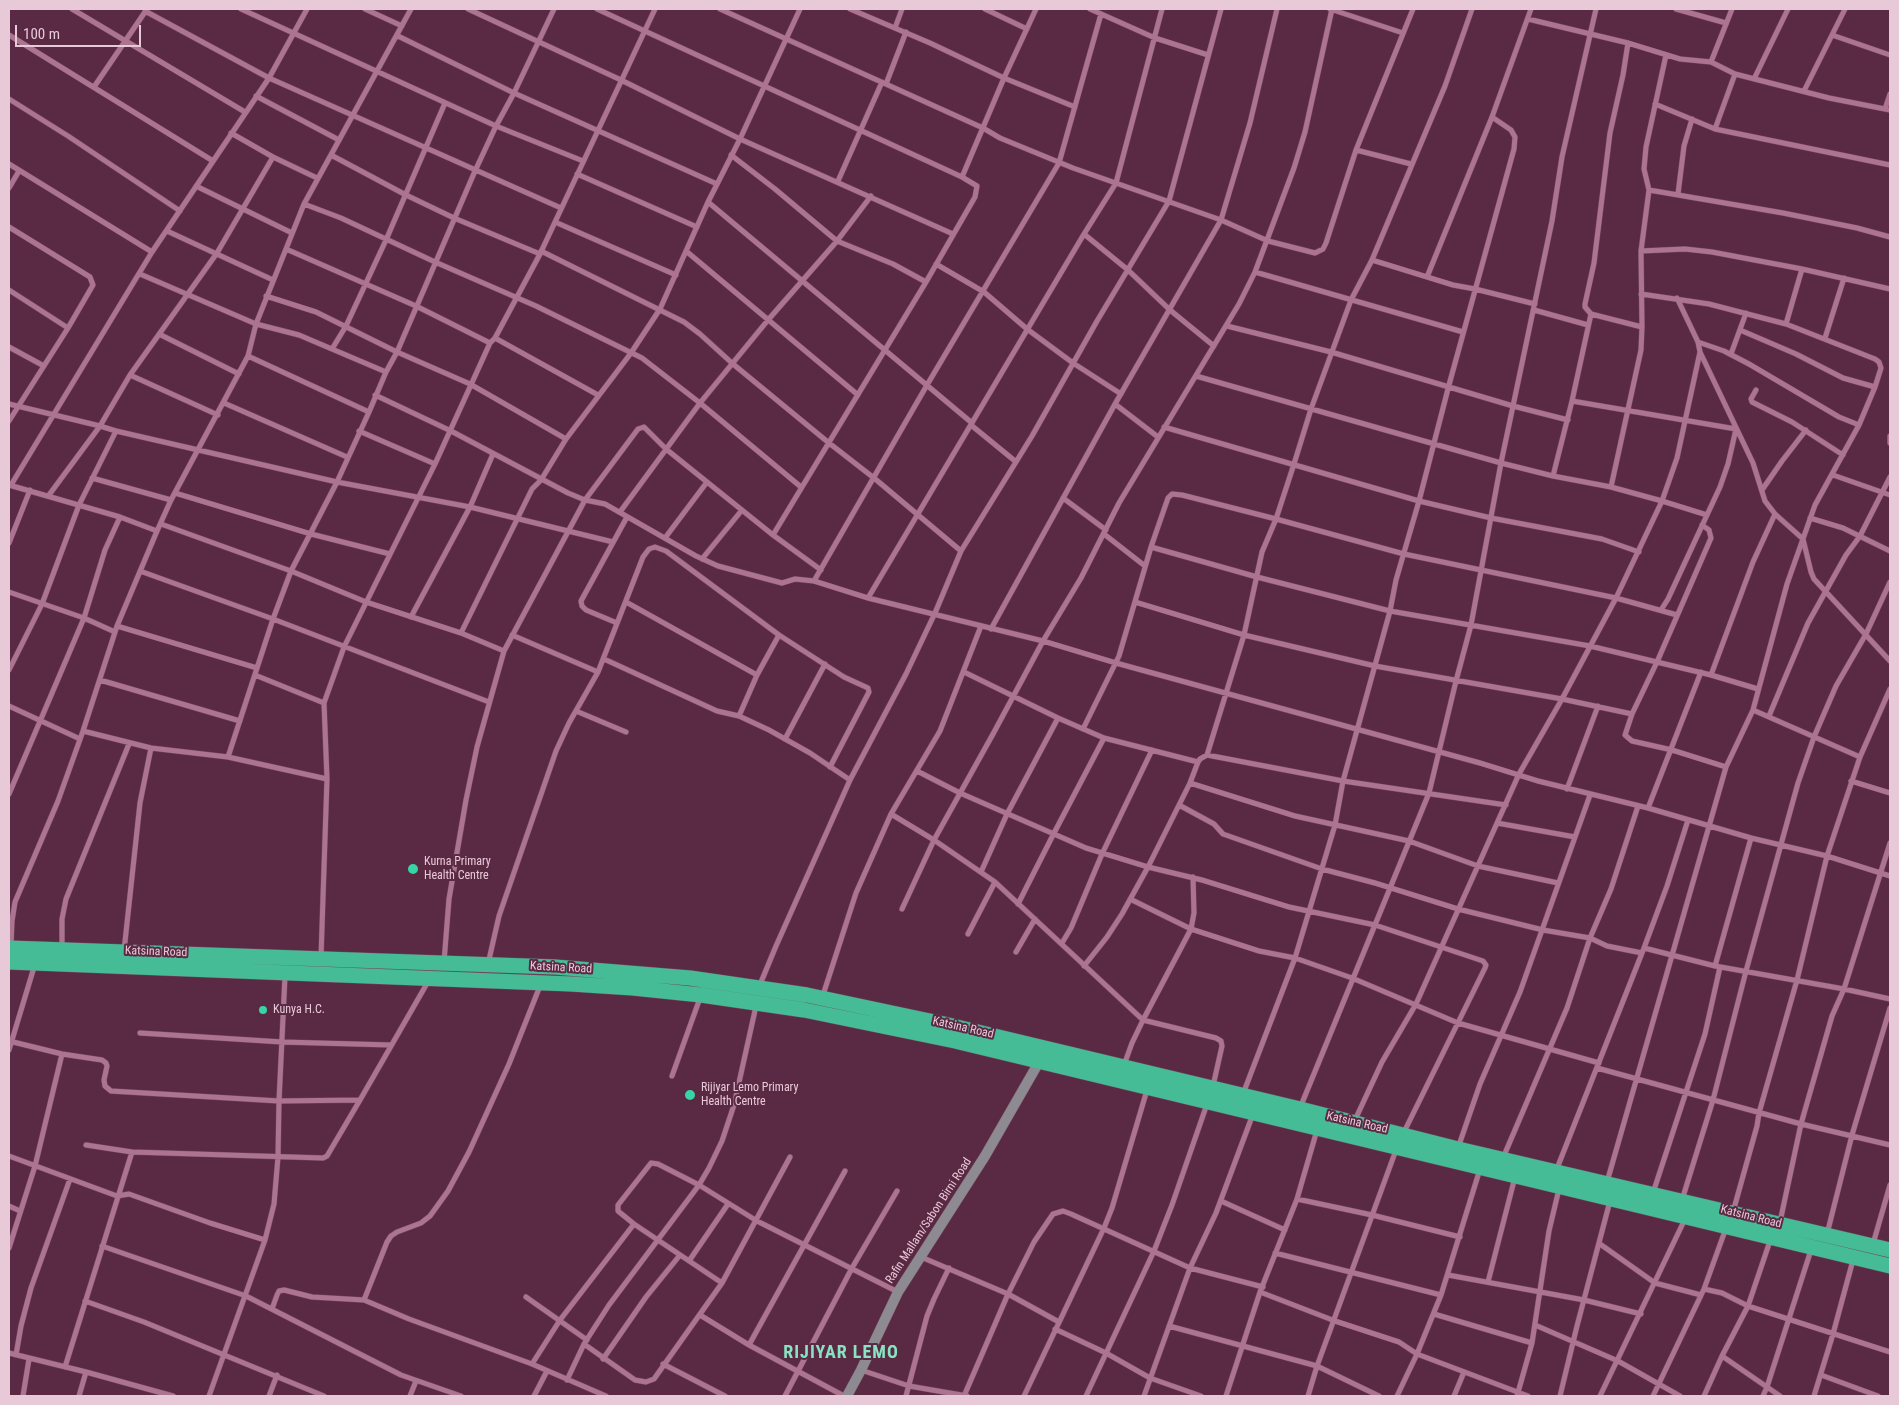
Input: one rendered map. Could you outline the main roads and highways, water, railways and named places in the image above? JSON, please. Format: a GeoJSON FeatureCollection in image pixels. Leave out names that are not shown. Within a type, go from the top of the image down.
{"type":"FeatureCollection","features":[{"type":"Feature","properties":{"kind":"highway","name":"Katsina Road"},"geometry":{"type":"LineString","coordinates":[[9,952],[62,949],[555,967],[631,972],[759,988],[822,998],[926,1020],[1124,1067],[1210,1095],[1253,1114],[1317,1129],[1458,1149],[1682,1200],[1772,1237],[1820,1244],[1872,1246],[1890,1250]]}},
{"type":"Feature","properties":{"kind":"highway","name":"Katsina Road"},"geometry":{"type":"LineString","coordinates":[[9,952],[36,963],[541,982],[633,988],[757,1003],[872,1023],[1147,1087],[1210,1095],[1242,1095],[1354,1123],[1400,1142],[1480,1168],[1686,1216],[1779,1223],[1820,1244],[1853,1257],[1890,1266]]}},
{"type":"Feature","properties":{"kind":"place","name":"Kurna Primary Health Centre"},"geometry":{"type":"Point","coordinates":[413,869]}},
{"type":"Feature","properties":{"kind":"place","name":"Kunya H.C."},"geometry":{"type":"Point","coordinates":[263,1010]}},
{"type":"Feature","properties":{"kind":"place","name":"Rijiyar Lemo Primary Health Centre"},"geometry":{"type":"Point","coordinates":[690,1095]}},
{"type":"Feature","properties":{"kind":"district","name":"RIJIYAR LEMO"},"geometry":{"type":"Point","coordinates":[841,1353]}}]}
